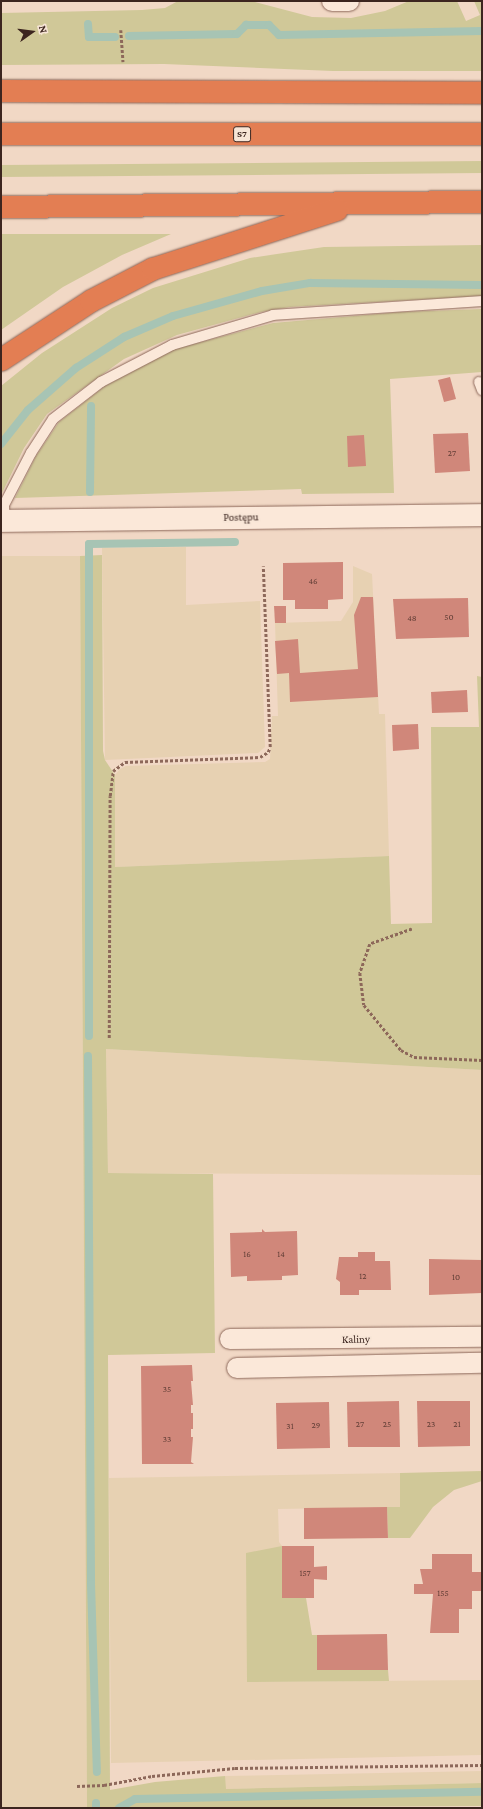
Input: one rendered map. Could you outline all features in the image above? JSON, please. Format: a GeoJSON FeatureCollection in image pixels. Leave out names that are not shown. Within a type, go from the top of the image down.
{"type":"FeatureCollection","features":[{"type":"Feature","properties":{"kind":"highway"},"geometry":{"type":"LineString","coordinates":[[1,91],[482,93]]}},
{"type":"Feature","properties":{"kind":"highway","name":"S7"},"geometry":{"type":"LineString","coordinates":[[1,134],[482,134]]}},
{"type":"Feature","properties":{"kind":"highway"},"geometry":{"type":"LineString","coordinates":[[1,207],[482,202]]}},
{"type":"Feature","properties":{"kind":"highway"},"geometry":{"type":"LineString","coordinates":[[1,360],[91,301],[153,268],[361,203]]}},
{"type":"Feature","properties":{"kind":"street"},"geometry":{"type":"LineString","coordinates":[[332,1],[349,1]]}},
{"type":"Feature","properties":{"kind":"street","name":"Postępu"},"geometry":{"type":"LineString","coordinates":[[3,521],[482,515]]}},
{"type":"Feature","properties":{"kind":"street","name":"Kaliny"},"geometry":{"type":"LineString","coordinates":[[230,1339],[482,1337]]}},
{"type":"Feature","properties":{"kind":"street"},"geometry":{"type":"LineString","coordinates":[[237,1368],[482,1363]]}},
{"type":"Feature","properties":{"kind":"lane"},"geometry":{"type":"LineString","coordinates":[[3,521],[4,505],[30,453],[53,419],[101,382],[172,345],[274,315],[482,301]]}},
{"type":"Feature","properties":{"kind":"path"},"geometry":{"type":"LineString","coordinates":[[121,30],[123,62]]}},
{"type":"Feature","properties":{"kind":"path"},"geometry":{"type":"LineString","coordinates":[[109,1038],[110,796],[113,771],[124,762],[260,757],[268,752],[270,747],[263,566]]}},
{"type":"Feature","properties":{"kind":"path"},"geometry":{"type":"LineString","coordinates":[[412,929],[370,944],[360,973],[364,1005],[401,1050],[414,1058],[482,1060]]}},
{"type":"Feature","properties":{"kind":"path"},"geometry":{"type":"LineString","coordinates":[[77,1786],[104,1785],[152,1776],[235,1768],[482,1765]]}},
{"type":"Feature","properties":{"kind":"shaded area"},"geometry":{"type":"Polygon","coordinates":[[[178,1],[251,1],[312,17],[351,18],[385,11],[409,1],[457,1],[466,21],[480,15],[474,1],[482,1],[482,71],[333,71],[164,64],[1,65],[1,13],[142,10],[165,8],[178,1]]]}},
{"type":"Feature","properties":{"kind":"shaded area"},"geometry":{"type":"Polygon","coordinates":[[[482,161],[482,173],[1,177],[1,165],[482,161]]]}},
{"type":"Feature","properties":{"kind":"shaded area"},"geometry":{"type":"Polygon","coordinates":[[[1,234],[171,234],[122,255],[63,287],[1,330],[1,234]]]}},
{"type":"Feature","properties":{"kind":"shaded area"},"geometry":{"type":"Polygon","coordinates":[[[482,245],[482,296],[290,307],[261,312],[177,335],[124,359],[47,414],[24,448],[1,495],[1,386],[42,353],[112,308],[153,288],[250,258],[324,247],[482,245]]]}},
{"type":"Feature","properties":{"kind":"shaded area"},"geometry":{"type":"Polygon","coordinates":[[[482,309],[482,372],[390,379],[394,493],[302,494],[301,489],[15,498],[36,456],[59,422],[105,386],[175,349],[273,323],[400,312],[482,309]]]}},
{"type":"Feature","properties":{"kind":"shaded area"},"geometry":{"type":"Polygon","coordinates":[[[186,547],[186,605],[260,601],[265,747],[258,753],[105,760],[102,548],[186,547]]]}},
{"type":"Feature","properties":{"kind":"shaded area"},"geometry":{"type":"Polygon","coordinates":[[[102,555],[103,751],[105,760],[115,775],[115,867],[389,856],[391,924],[432,923],[431,727],[479,727],[477,676],[482,677],[482,1070],[106,1049],[108,1173],[213,1174],[215,1353],[108,1355],[110,1790],[155,1782],[225,1776],[226,1789],[482,1783],[482,1806],[87,1808],[80,556],[102,555]]]}},
{"type":"Feature","properties":{"kind":"shaded area"},"geometry":{"type":"Polygon","coordinates":[[[1,556],[80,556],[87,1808],[1,1808],[1,556]]]}},
{"type":"Feature","properties":{"kind":"shaded area"},"geometry":{"type":"Polygon","coordinates":[[[353,566],[372,574],[379,714],[385,714],[389,856],[115,867],[115,775],[120,769],[126,766],[265,762],[270,759],[272,716],[278,716],[275,623],[341,621],[353,602],[353,566]]]}},
{"type":"Feature","properties":{"kind":"shaded area"},"geometry":{"type":"Polygon","coordinates":[[[106,1049],[482,1070],[482,1175],[108,1173],[106,1049]]]}},
{"type":"Feature","properties":{"kind":"shaded area"},"geometry":{"type":"Polygon","coordinates":[[[482,1471],[482,1481],[454,1490],[433,1507],[410,1538],[388,1538],[387,1507],[400,1507],[400,1473],[482,1471]]]}},
{"type":"Feature","properties":{"kind":"shaded area"},"geometry":{"type":"Polygon","coordinates":[[[400,1473],[400,1507],[278,1509],[279,1542],[282,1546],[248,1682],[482,1680],[482,1755],[111,1763],[109,1478],[400,1473]]]}},
{"type":"Feature","properties":{"kind":"shaded area"},"geometry":{"type":"Polygon","coordinates":[[[282,1546],[282,1598],[306,1598],[312,1635],[317,1635],[317,1670],[388,1670],[389,1681],[247,1682],[246,1553],[282,1546]]]}},
{"type":"Feature","properties":{"kind":"shaded area"},"geometry":{"type":"Polygon","coordinates":[[[482,1771],[482,1783],[225,1789],[225,1776],[482,1771]]]}},
{"type":"Feature","properties":{"kind":"building"},"geometry":{"type":"Polygon","coordinates":[[[450,377],[456,399],[444,402],[438,380],[450,377]]]}},
{"type":"Feature","properties":{"kind":"building"},"geometry":{"type":"Polygon","coordinates":[[[468,433],[470,471],[435,473],[433,434],[468,433]]]}},
{"type":"Feature","properties":{"kind":"building"},"geometry":{"type":"Polygon","coordinates":[[[364,435],[366,466],[348,467],[347,436],[364,435]]]}},
{"type":"Feature","properties":{"kind":"building"},"geometry":{"type":"Polygon","coordinates":[[[343,562],[343,599],[328,600],[328,609],[295,609],[295,600],[283,600],[283,563],[343,562]]]}},
{"type":"Feature","properties":{"kind":"building"},"geometry":{"type":"Polygon","coordinates":[[[361,597],[373,597],[378,697],[290,702],[289,673],[277,674],[275,641],[298,639],[300,673],[358,669],[354,615],[361,597]]]}},
{"type":"Feature","properties":{"kind":"building"},"geometry":{"type":"Polygon","coordinates":[[[468,598],[469,637],[396,639],[393,599],[468,598]]]}},
{"type":"Feature","properties":{"kind":"building"},"geometry":{"type":"Polygon","coordinates":[[[274,606],[286,606],[286,623],[275,623],[274,606]]]}},
{"type":"Feature","properties":{"kind":"building"},"geometry":{"type":"Polygon","coordinates":[[[467,690],[468,712],[432,713],[431,692],[467,690]]]}},
{"type":"Feature","properties":{"kind":"building"},"geometry":{"type":"Polygon","coordinates":[[[418,724],[419,749],[393,751],[392,725],[418,724]]]}},
{"type":"Feature","properties":{"kind":"building"},"geometry":{"type":"Polygon","coordinates":[[[262,1229],[265,1232],[297,1231],[298,1275],[282,1276],[282,1280],[247,1281],[247,1276],[231,1277],[230,1233],[262,1232],[262,1229]]]}},
{"type":"Feature","properties":{"kind":"building"},"geometry":{"type":"Polygon","coordinates":[[[358,1252],[375,1252],[375,1261],[390,1261],[391,1290],[359,1290],[359,1295],[340,1295],[340,1282],[336,1279],[339,1257],[358,1257],[358,1252]]]}},
{"type":"Feature","properties":{"kind":"building"},"geometry":{"type":"Polygon","coordinates":[[[429,1259],[482,1260],[482,1293],[429,1295],[429,1259]]]}},
{"type":"Feature","properties":{"kind":"building"},"geometry":{"type":"Polygon","coordinates":[[[192,1365],[193,1381],[191,1381],[193,1405],[191,1405],[191,1413],[193,1413],[193,1429],[191,1429],[191,1437],[193,1437],[191,1462],[194,1464],[142,1464],[141,1366],[192,1365]]]}},
{"type":"Feature","properties":{"kind":"building"},"geometry":{"type":"Polygon","coordinates":[[[399,1401],[400,1447],[348,1447],[347,1402],[399,1401]]]}},
{"type":"Feature","properties":{"kind":"building"},"geometry":{"type":"Polygon","coordinates":[[[417,1401],[470,1401],[470,1446],[418,1447],[417,1401]]]}},
{"type":"Feature","properties":{"kind":"building"},"geometry":{"type":"Polygon","coordinates":[[[329,1402],[330,1448],[277,1449],[276,1403],[329,1402]]]}},
{"type":"Feature","properties":{"kind":"building"},"geometry":{"type":"Polygon","coordinates":[[[387,1507],[388,1538],[304,1539],[304,1508],[387,1507]]]}},
{"type":"Feature","properties":{"kind":"building"},"geometry":{"type":"Polygon","coordinates":[[[282,1546],[314,1546],[314,1567],[327,1566],[327,1580],[314,1579],[314,1598],[282,1598],[282,1546]]]}},
{"type":"Feature","properties":{"kind":"building"},"geometry":{"type":"Polygon","coordinates":[[[432,1554],[472,1554],[472,1572],[482,1572],[482,1591],[472,1591],[472,1609],[459,1609],[459,1633],[430,1633],[433,1594],[414,1594],[414,1584],[423,1584],[420,1569],[432,1569],[432,1554]]]}},
{"type":"Feature","properties":{"kind":"building"},"geometry":{"type":"Polygon","coordinates":[[[387,1634],[388,1670],[317,1670],[317,1635],[387,1634]]]}},
{"type":"Feature","properties":{"kind":"waterway"},"geometry":{"type":"LineString","coordinates":[[88,24],[89,37],[115,37]]}},
{"type":"Feature","properties":{"kind":"waterway"},"geometry":{"type":"LineString","coordinates":[[129,36],[237,34],[246,25],[269,25],[279,35],[482,31]]}},
{"type":"Feature","properties":{"kind":"waterway"},"geometry":{"type":"LineString","coordinates":[[1,444],[28,410],[76,368],[124,337],[173,316],[262,291],[310,283],[482,285]]}},
{"type":"Feature","properties":{"kind":"waterway"},"geometry":{"type":"LineString","coordinates":[[90,492],[91,406]]}},
{"type":"Feature","properties":{"kind":"waterway"},"geometry":{"type":"LineString","coordinates":[[89,1036],[89,544],[235,542]]}},
{"type":"Feature","properties":{"kind":"waterway"},"geometry":{"type":"LineString","coordinates":[[88,1056],[91,1584],[97,1772]]}},
{"type":"Feature","properties":{"kind":"waterway"},"geometry":{"type":"LineString","coordinates":[[119,1808],[135,1799],[482,1792]]}},
{"type":"Feature","properties":{"kind":"waterway"},"geometry":{"type":"LineString","coordinates":[[96,1803],[96,1808]]}}]}
